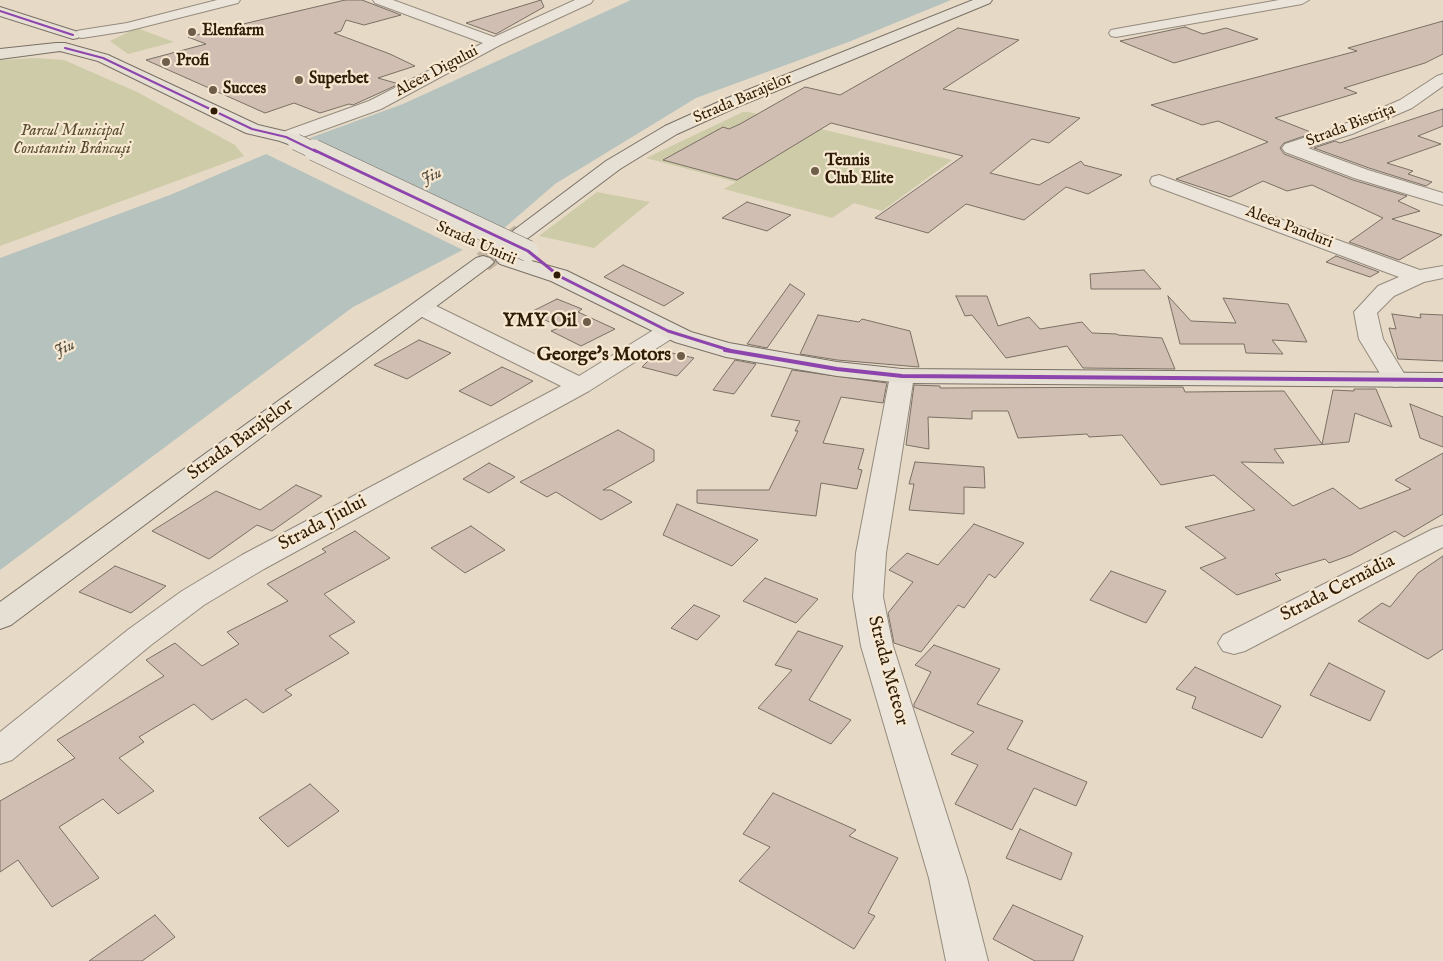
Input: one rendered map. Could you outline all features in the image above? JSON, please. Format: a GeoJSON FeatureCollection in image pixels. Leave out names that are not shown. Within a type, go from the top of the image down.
{"type":"FeatureCollection","features":[{"type":"Feature","properties":{"kind":"main road","name":"Strada Barajelor"},"geometry":{"type":"LineString","coordinates":[[524,243],[613,165],[671,130],[731,103],[985,0]]}},
{"type":"Feature","properties":{"kind":"main road","name":"Strada Unirii"},"geometry":{"type":"LineString","coordinates":[[0,11],[85,38],[103,58]]}},
{"type":"Feature","properties":{"kind":"main road","name":"Strada Unirii"},"geometry":{"type":"LineString","coordinates":[[16,17],[57,44],[103,58],[252,129],[268,143],[287,143],[524,243],[560,276]]}},
{"type":"Feature","properties":{"kind":"main road"},"geometry":{"type":"LineString","coordinates":[[0,54],[85,38]]}},
{"type":"Feature","properties":{"kind":"main road","name":"Strada Unirii"},"geometry":{"type":"LineString","coordinates":[[287,143],[507,260],[560,276]]}},
{"type":"Feature","properties":{"kind":"main road","name":"Strada Barajelor"},"geometry":{"type":"LineString","coordinates":[[0,618],[119,528],[484,262]]}},
{"type":"Feature","properties":{"kind":"main road"},"geometry":{"type":"LineString","coordinates":[[560,276],[668,332],[726,350],[836,369],[902,376],[1443,380]]}},
{"type":"Feature","properties":{"kind":"street"},"geometry":{"type":"LineString","coordinates":[[380,0],[495,42]]}},
{"type":"Feature","properties":{"kind":"street","name":"Aleea Digului"},"geometry":{"type":"LineString","coordinates":[[287,143],[375,104],[495,42],[586,0]]}},
{"type":"Feature","properties":{"kind":"street"},"geometry":{"type":"LineString","coordinates":[[1116,33],[1302,0]]}},
{"type":"Feature","properties":{"kind":"street"},"geometry":{"type":"LineString","coordinates":[[85,38],[222,1]]}},
{"type":"Feature","properties":{"kind":"street","name":"Strada Bistrița"},"geometry":{"type":"LineString","coordinates":[[1443,79],[1406,104],[1346,130],[1291,148],[1361,174],[1443,199]]}},
{"type":"Feature","properties":{"kind":"street","name":"Aleea Panduri"},"geometry":{"type":"LineString","coordinates":[[1159,181],[1418,277]]}},
{"type":"Feature","properties":{"kind":"street"},"geometry":{"type":"LineString","coordinates":[[1396,380],[1371,339],[1365,312],[1386,291],[1418,277],[1443,272]]}},
{"type":"Feature","properties":{"kind":"street"},"geometry":{"type":"LineString","coordinates":[[422,308],[580,386]]}},
{"type":"Feature","properties":{"kind":"street","name":"Strada Jiului"},"geometry":{"type":"LineString","coordinates":[[0,751],[140,636],[193,598],[252,562],[580,386],[668,332]]}},
{"type":"Feature","properties":{"kind":"street","name":"Strada Meteor"},"geometry":{"type":"LineString","coordinates":[[902,376],[871,553],[868,597],[877,646],[948,878],[967,961]]}},
{"type":"Feature","properties":{"kind":"street","name":"Strada Cernădia"},"geometry":{"type":"LineString","coordinates":[[1234,643],[1443,534]]}},
{"type":"Feature","properties":{"kind":"green space"},"geometry":{"type":"Polygon","coordinates":[[[137,28],[174,42],[128,54],[110,41],[137,28]]]}},
{"type":"Feature","properties":{"kind":"green space","name":"Parcul Municipal Constantin Brâncuși"},"geometry":{"type":"Polygon","coordinates":[[[35,58],[64,60],[137,92],[235,145],[244,156],[0,246],[0,60],[35,58]]]}},
{"type":"Feature","properties":{"kind":"green space","name":"Tennis Club Elite"},"geometry":{"type":"Polygon","coordinates":[[[743,112],[952,160],[882,211],[854,203],[832,218],[724,189],[736,182],[646,158],[743,112]]]}},
{"type":"Feature","properties":{"kind":"green space"},"geometry":{"type":"Polygon","coordinates":[[[597,192],[650,202],[594,248],[539,236],[597,192]]]}},
{"type":"Feature","properties":{"kind":"water","name":"Jiu"},"geometry":{"type":"Polygon","coordinates":[[[631,0],[951,0],[851,41],[696,98],[555,184],[503,229],[353,307],[0,570],[0,258],[170,195],[266,154],[403,104],[631,0]]]}},
{"type":"Feature","properties":{"kind":"pier"},"geometry":{"type":"Polygon","coordinates":[[[309,138],[503,229],[463,250],[266,154],[309,138]]]}},
{"type":"Feature","properties":{"kind":"building"},"geometry":{"type":"Polygon","coordinates":[[[345,0],[362,0],[401,15],[364,25],[346,20],[341,31],[334,33],[390,54],[415,66],[378,78],[399,84],[353,105],[349,104],[320,113],[294,103],[265,113],[146,60],[206,44],[188,37],[345,0]]]}},
{"type":"Feature","properties":{"kind":"building"},"geometry":{"type":"Polygon","coordinates":[[[541,0],[544,7],[496,34],[466,23],[541,0]]]}},
{"type":"Feature","properties":{"kind":"building"},"geometry":{"type":"Polygon","coordinates":[[[1443,21],[1443,54],[1425,63],[1344,88],[1357,93],[1275,118],[1313,133],[1284,143],[1280,148],[1284,154],[1353,180],[1407,196],[1398,201],[1420,211],[1392,219],[1442,235],[1399,260],[1349,242],[1383,218],[1312,185],[1287,191],[1263,181],[1230,197],[1176,179],[1268,142],[1218,121],[1202,125],[1151,105],[1357,51],[1348,48],[1443,21]]]}},
{"type":"Feature","properties":{"kind":"building"},"geometry":{"type":"Polygon","coordinates":[[[1185,27],[1203,34],[1226,28],[1258,39],[1174,63],[1120,41],[1185,27]]]}},
{"type":"Feature","properties":{"kind":"building"},"geometry":{"type":"Polygon","coordinates":[[[958,28],[1019,40],[943,89],[1080,118],[1049,143],[1032,139],[990,173],[1039,185],[1081,161],[1084,165],[1122,175],[1088,194],[1066,187],[1024,220],[966,204],[928,233],[875,218],[963,156],[831,123],[737,180],[663,160],[723,127],[729,129],[740,124],[805,87],[840,95],[958,28]]]}},
{"type":"Feature","properties":{"kind":"building"},"geometry":{"type":"Polygon","coordinates":[[[1443,109],[1443,126],[1418,136],[1441,144],[1387,163],[1413,171],[1408,174],[1432,182],[1426,186],[1314,148],[1335,141],[1340,143],[1443,109]]]}},
{"type":"Feature","properties":{"kind":"building"},"geometry":{"type":"Polygon","coordinates":[[[747,202],[791,215],[767,231],[722,218],[747,202]]]}},
{"type":"Feature","properties":{"kind":"building"},"geometry":{"type":"Polygon","coordinates":[[[1336,256],[1379,272],[1370,277],[1326,262],[1336,256]]]}},
{"type":"Feature","properties":{"kind":"building"},"geometry":{"type":"Polygon","coordinates":[[[623,265],[684,293],[664,306],[604,277],[623,265]]]}},
{"type":"Feature","properties":{"kind":"building"},"geometry":{"type":"Polygon","coordinates":[[[1144,270],[1161,289],[1091,289],[1090,274],[1144,270]]]}},
{"type":"Feature","properties":{"kind":"building"},"geometry":{"type":"Polygon","coordinates":[[[790,284],[805,294],[767,348],[747,344],[790,284]]]}},
{"type":"Feature","properties":{"kind":"building"},"geometry":{"type":"Polygon","coordinates":[[[956,296],[987,296],[998,326],[1029,317],[1040,329],[1082,322],[1092,333],[1162,338],[1175,369],[1083,368],[1067,346],[1006,358],[972,315],[965,316],[956,296]]]}},
{"type":"Feature","properties":{"kind":"building"},"geometry":{"type":"Polygon","coordinates":[[[1168,296],[1191,321],[1236,323],[1223,298],[1288,304],[1307,342],[1272,340],[1283,354],[1246,353],[1244,344],[1180,344],[1168,296]]]}},
{"type":"Feature","properties":{"kind":"building"},"geometry":{"type":"Polygon","coordinates":[[[557,299],[582,309],[578,312],[615,329],[581,346],[551,331],[561,327],[529,313],[557,299]]]}},
{"type":"Feature","properties":{"kind":"building"},"geometry":{"type":"Polygon","coordinates":[[[1392,314],[1421,318],[1420,314],[1443,315],[1443,361],[1398,359],[1389,328],[1396,329],[1392,314]]]}},
{"type":"Feature","properties":{"kind":"building"},"geometry":{"type":"Polygon","coordinates":[[[818,315],[859,322],[862,319],[910,331],[919,367],[837,360],[800,354],[818,315]]]}},
{"type":"Feature","properties":{"kind":"building"},"geometry":{"type":"Polygon","coordinates":[[[419,340],[451,353],[407,379],[374,365],[419,340]]]}},
{"type":"Feature","properties":{"kind":"building"},"geometry":{"type":"Polygon","coordinates":[[[659,350],[694,358],[677,376],[642,367],[659,350]]]}},
{"type":"Feature","properties":{"kind":"building"},"geometry":{"type":"Polygon","coordinates":[[[735,360],[756,364],[734,394],[713,390],[735,360]]]}},
{"type":"Feature","properties":{"kind":"building"},"geometry":{"type":"Polygon","coordinates":[[[502,367],[533,381],[491,406],[459,391],[502,367]]]}},
{"type":"Feature","properties":{"kind":"building"},"geometry":{"type":"Polygon","coordinates":[[[792,370],[887,383],[883,403],[841,397],[823,443],[864,449],[858,469],[862,470],[857,489],[821,483],[816,516],[697,503],[697,490],[769,490],[798,431],[795,431],[800,421],[771,416],[792,370]]]}},
{"type":"Feature","properties":{"kind":"building"},"geometry":{"type":"Polygon","coordinates":[[[914,385],[940,386],[940,388],[1183,387],[1185,392],[1284,391],[1322,444],[1333,390],[1376,389],[1392,427],[1355,413],[1349,442],[1274,449],[1284,463],[1241,462],[1293,506],[1333,488],[1360,509],[1411,489],[1395,480],[1443,453],[1443,514],[1404,537],[1395,531],[1351,555],[1329,563],[1325,559],[1275,574],[1281,580],[1237,595],[1200,568],[1226,558],[1185,527],[1255,510],[1214,475],[1161,485],[1122,435],[1089,437],[1087,434],[1018,438],[1008,411],[972,411],[972,419],[928,417],[929,449],[906,445],[914,385]]]}},
{"type":"Feature","properties":{"kind":"building"},"geometry":{"type":"Polygon","coordinates":[[[1410,404],[1443,417],[1443,447],[1420,438],[1410,404]]]}},
{"type":"Feature","properties":{"kind":"building"},"geometry":{"type":"Polygon","coordinates":[[[618,430],[654,450],[654,461],[603,490],[611,490],[632,502],[601,520],[556,492],[547,497],[520,482],[618,430]]]}},
{"type":"Feature","properties":{"kind":"building"},"geometry":{"type":"Polygon","coordinates":[[[915,462],[984,467],[985,488],[964,487],[964,514],[909,510],[914,484],[909,484],[915,462]]]}},
{"type":"Feature","properties":{"kind":"building"},"geometry":{"type":"Polygon","coordinates":[[[489,463],[515,477],[489,493],[463,479],[489,463]]]}},
{"type":"Feature","properties":{"kind":"building"},"geometry":{"type":"Polygon","coordinates":[[[296,485],[322,496],[272,531],[257,525],[209,559],[152,531],[216,491],[260,510],[296,485]]]}},
{"type":"Feature","properties":{"kind":"building"},"geometry":{"type":"Polygon","coordinates":[[[677,504],[758,540],[732,566],[663,535],[677,504]]]}},
{"type":"Feature","properties":{"kind":"building"},"geometry":{"type":"Polygon","coordinates":[[[974,524],[1024,543],[995,578],[989,574],[964,608],[958,605],[921,652],[894,643],[888,613],[913,582],[889,570],[907,553],[938,565],[974,524]]]}},
{"type":"Feature","properties":{"kind":"building"},"geometry":{"type":"Polygon","coordinates":[[[471,526],[505,550],[465,573],[431,548],[471,526]]]}},
{"type":"Feature","properties":{"kind":"building"},"geometry":{"type":"Polygon","coordinates":[[[355,531],[390,558],[324,594],[355,622],[329,636],[349,653],[285,690],[292,695],[263,713],[246,699],[212,720],[194,704],[139,737],[144,742],[119,758],[154,791],[118,814],[103,799],[59,827],[99,878],[52,907],[18,860],[0,872],[0,801],[75,758],[57,740],[164,676],[146,660],[175,643],[202,666],[239,644],[227,632],[288,601],[267,584],[326,552],[322,549],[355,531]]]}},
{"type":"Feature","properties":{"kind":"building"},"geometry":{"type":"Polygon","coordinates":[[[1443,556],[1443,649],[1428,659],[1358,621],[1382,603],[1390,607],[1418,573],[1443,556]]]}},
{"type":"Feature","properties":{"kind":"building"},"geometry":{"type":"Polygon","coordinates":[[[115,566],[166,586],[131,613],[79,592],[115,566]]]}},
{"type":"Feature","properties":{"kind":"building"},"geometry":{"type":"Polygon","coordinates":[[[1111,571],[1166,591],[1146,623],[1090,600],[1111,571]]]}},
{"type":"Feature","properties":{"kind":"building"},"geometry":{"type":"Polygon","coordinates":[[[765,578],[818,599],[796,623],[743,601],[765,578]]]}},
{"type":"Feature","properties":{"kind":"building"},"geometry":{"type":"Polygon","coordinates":[[[694,605],[720,616],[697,640],[671,628],[694,605]]]}},
{"type":"Feature","properties":{"kind":"building"},"geometry":{"type":"Polygon","coordinates":[[[798,631],[843,646],[809,700],[851,720],[831,744],[758,708],[792,670],[775,665],[798,631]]]}},
{"type":"Feature","properties":{"kind":"building"},"geometry":{"type":"Polygon","coordinates":[[[934,645],[1000,669],[977,704],[1023,721],[1007,749],[1087,782],[1076,806],[1034,788],[1012,830],[955,804],[978,765],[951,754],[974,732],[914,707],[931,672],[915,665],[934,645]]]}},
{"type":"Feature","properties":{"kind":"building"},"geometry":{"type":"Polygon","coordinates":[[[1329,663],[1385,691],[1370,721],[1310,695],[1329,663]]]}},
{"type":"Feature","properties":{"kind":"building"},"geometry":{"type":"Polygon","coordinates":[[[1195,667],[1281,706],[1262,738],[1192,708],[1196,697],[1176,689],[1195,667]]]}},
{"type":"Feature","properties":{"kind":"building"},"geometry":{"type":"Polygon","coordinates":[[[310,784],[339,811],[288,847],[259,818],[310,784]]]}},
{"type":"Feature","properties":{"kind":"building"},"geometry":{"type":"Polygon","coordinates":[[[773,793],[856,830],[849,836],[898,858],[868,913],[875,916],[854,949],[739,881],[770,847],[743,834],[773,793]]]}},
{"type":"Feature","properties":{"kind":"building"},"geometry":{"type":"Polygon","coordinates":[[[1020,829],[1072,853],[1061,880],[1006,858],[1020,829]]]}},
{"type":"Feature","properties":{"kind":"building"},"geometry":{"type":"Polygon","coordinates":[[[1013,905],[1083,936],[1073,961],[1035,961],[993,939],[1013,905]]]}},
{"type":"Feature","properties":{"kind":"building"},"geometry":{"type":"Polygon","coordinates":[[[155,915],[175,937],[142,961],[89,961],[155,915]]]}},
{"type":"Feature","properties":{"kind":"tunnel"},"geometry":{"type":"LineString","coordinates":[[483,262],[521,234]]}},
{"type":"Feature","properties":{"kind":"transit line"},"geometry":{"type":"LineString","coordinates":[[0,11],[73,35]]}},
{"type":"Feature","properties":{"kind":"transit line"},"geometry":{"type":"LineString","coordinates":[[65,48],[103,58],[252,129],[286,137],[528,251],[559,276],[668,331],[726,350],[837,369],[902,376],[1443,380]]}},
{"type":"Feature","properties":{"kind":"place","name":"Elenfarm"},"geometry":{"type":"Point","coordinates":[192,32]}},
{"type":"Feature","properties":{"kind":"place","name":"Profi"},"geometry":{"type":"Point","coordinates":[166,62]}},
{"type":"Feature","properties":{"kind":"place","name":"Superbet"},"geometry":{"type":"Point","coordinates":[299,80]}},
{"type":"Feature","properties":{"kind":"place","name":"Succes"},"geometry":{"type":"Point","coordinates":[213,90]}},
{"type":"Feature","properties":{"kind":"place","name":"Tennis Club Elite"},"geometry":{"type":"Point","coordinates":[815,171]}},
{"type":"Feature","properties":{"kind":"place","name":"YMY Oil"},"geometry":{"type":"Point","coordinates":[587,322]}},
{"type":"Feature","properties":{"kind":"place","name":"George's Motors"},"geometry":{"type":"Point","coordinates":[681,356]}}]}
